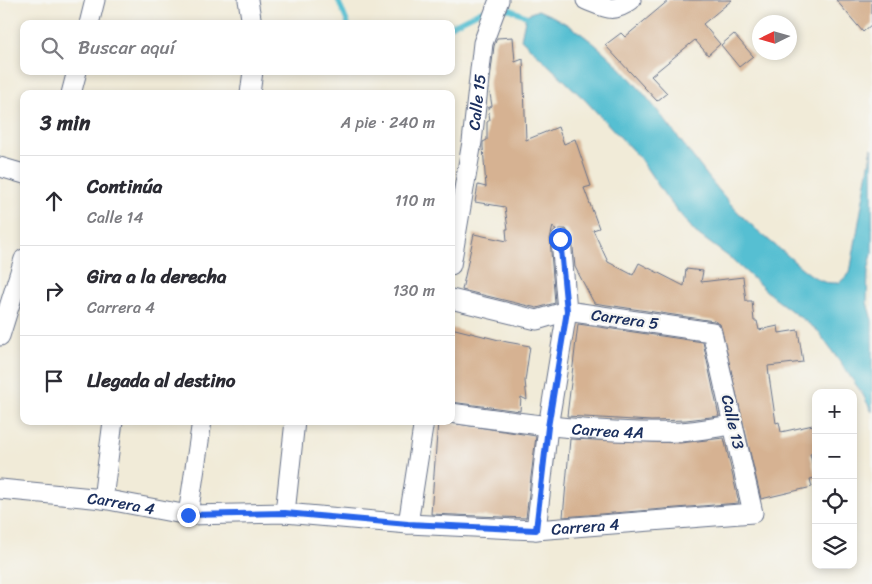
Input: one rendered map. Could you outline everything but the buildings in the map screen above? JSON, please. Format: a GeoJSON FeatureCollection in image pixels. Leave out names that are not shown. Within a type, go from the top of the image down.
{"type":"FeatureCollection","features":[{"type":"Feature","properties":{"kind":"street"},"geometry":{"type":"LineString","coordinates":[[90,20],[95,0]]}},
{"type":"Feature","properties":{"kind":"street"},"geometry":{"type":"LineString","coordinates":[[248,0],[251,20]]}},
{"type":"Feature","properties":{"kind":"street","name":"Calle 15"},"geometry":{"type":"LineString","coordinates":[[455,242],[472,142],[483,43],[499,0]]}},
{"type":"Feature","properties":{"kind":"street"},"geometry":{"type":"LineString","coordinates":[[586,0],[607,8],[626,4]]}},
{"type":"Feature","properties":{"kind":"street"},"geometry":{"type":"LineString","coordinates":[[72,90],[76,75]]}},
{"type":"Feature","properties":{"kind":"street"},"geometry":{"type":"LineString","coordinates":[[251,90],[252,75]]}},
{"type":"Feature","properties":{"kind":"street"},"geometry":{"type":"LineString","coordinates":[[0,167],[20,173]]}},
{"type":"Feature","properties":{"kind":"street"},"geometry":{"type":"LineString","coordinates":[[536,530],[548,427],[567,311],[560,239]]}},
{"type":"Feature","properties":{"kind":"street"},"geometry":{"type":"LineString","coordinates":[[0,336],[20,272]]}},
{"type":"Feature","properties":{"kind":"street","name":"Carrera 5"},"geometry":{"type":"LineString","coordinates":[[455,300],[537,320],[567,311],[712,332]]}},
{"type":"Feature","properties":{"kind":"street","name":"Calle 13"},"geometry":{"type":"LineString","coordinates":[[712,332],[753,513]]}},
{"type":"Feature","properties":{"kind":"street","name":"Carrea 4A"},"geometry":{"type":"LineString","coordinates":[[455,415],[548,427],[682,432],[733,425]]}},
{"type":"Feature","properties":{"kind":"street"},"geometry":{"type":"LineString","coordinates":[[103,499],[112,425]]}},
{"type":"Feature","properties":{"kind":"street"},"geometry":{"type":"LineString","coordinates":[[188,515],[201,425]]}},
{"type":"Feature","properties":{"kind":"street"},"geometry":{"type":"LineString","coordinates":[[285,513],[295,425]]}},
{"type":"Feature","properties":{"kind":"street"},"geometry":{"type":"LineString","coordinates":[[408,524],[423,425]]}},
{"type":"Feature","properties":{"kind":"street","name":"Carrera 4"},"geometry":{"type":"LineString","coordinates":[[0,489],[103,499],[188,515],[285,513],[408,524],[536,530],[753,513]]}},
{"type":"Feature","properties":{"kind":"water"},"geometry":{"type":"Polygon","coordinates":[[[538,10],[568,25],[595,44],[620,67],[735,208],[756,229],[800,266],[824,282],[839,283],[850,273],[872,148],[872,253],[868,271],[867,302],[872,321],[872,412],[862,393],[817,330],[773,297],[733,260],[695,232],[666,197],[639,157],[585,100],[521,39],[526,15],[538,10]]]}},
{"type":"Feature","properties":{"kind":"waterway"},"geometry":{"type":"LineString","coordinates":[[338,0],[346,20]]}},
{"type":"Feature","properties":{"kind":"waterway"},"geometry":{"type":"LineString","coordinates":[[501,10],[510,9],[530,18]]}},
{"type":"Feature","properties":{"kind":"waterway"},"geometry":{"type":"LineString","coordinates":[[455,24],[481,11],[490,10]]}},
{"type":"Feature","properties":{"kind":"route"},"geometry":{"type":"LineString","coordinates":[[188,515],[285,513],[408,524],[536,530],[548,427],[567,311],[560,239]]}}]}
